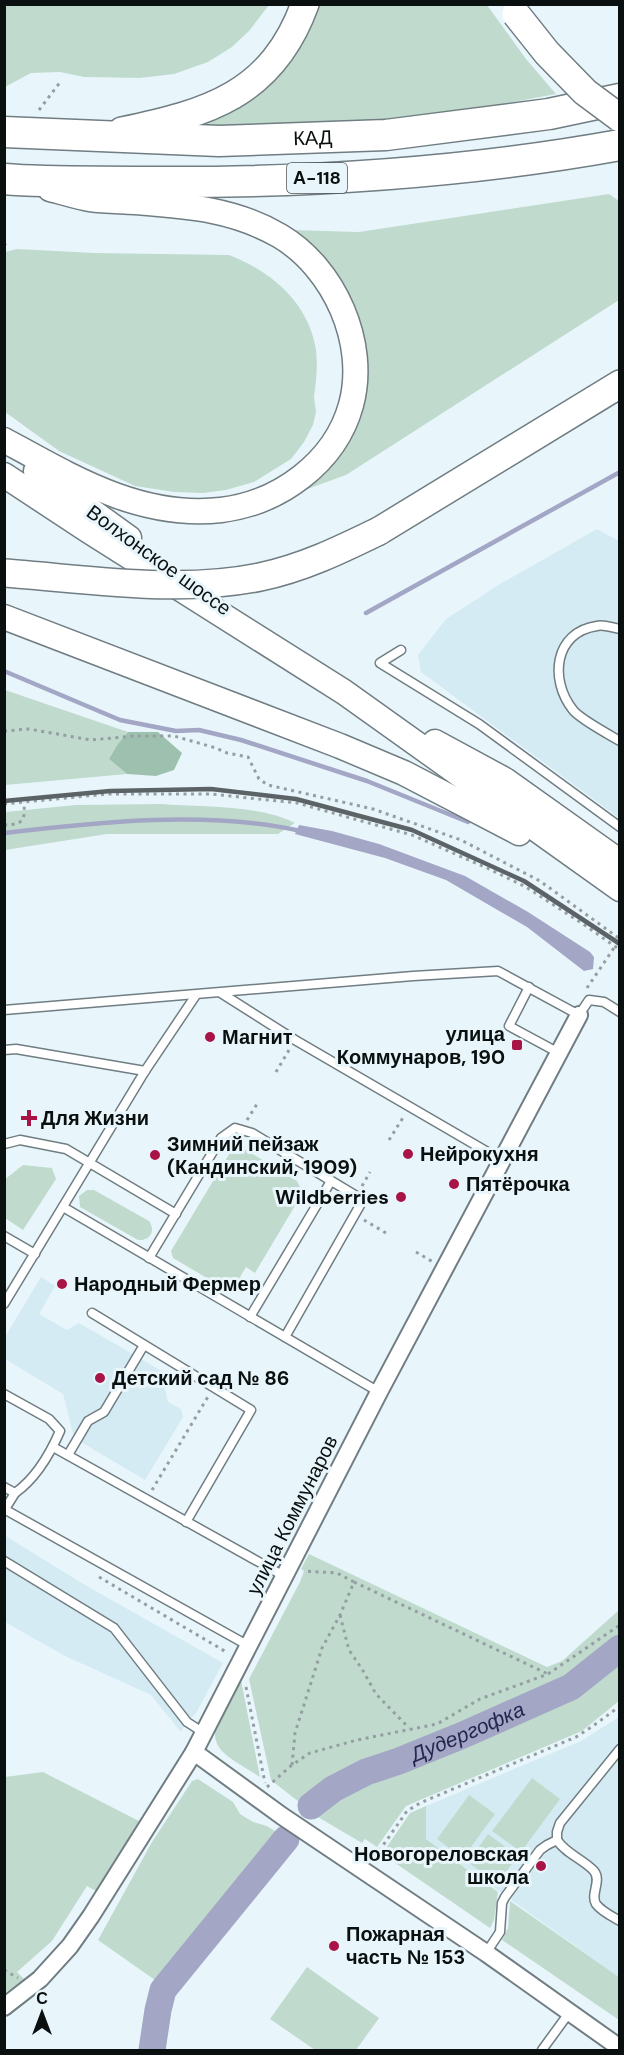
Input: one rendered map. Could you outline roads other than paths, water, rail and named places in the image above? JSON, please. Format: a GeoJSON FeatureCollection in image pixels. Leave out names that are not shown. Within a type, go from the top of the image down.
{"type":"FeatureCollection","features":[{"type":"Feature","properties":{"kind":"highway","name":"КАД"},"geometry":{"type":"LineString","coordinates":[[4,132],[219,141],[386,135],[549,114],[620,99]]}},
{"type":"Feature","properties":{"kind":"highway","name":"КАД"},"geometry":{"type":"LineString","coordinates":[[9,179],[220,182],[397,175],[561,156],[620,145]]}},
{"type":"Feature","properties":{"kind":"main road"},"geometry":{"type":"LineString","coordinates":[[101,136],[165,122],[196,112],[236,94],[261,76],[281,52],[296,29],[305,4]]}},
{"type":"Feature","properties":{"kind":"main road"},"geometry":{"type":"LineString","coordinates":[[516,14],[547,52],[585,92],[620,118]]}},
{"type":"Feature","properties":{"kind":"main road"},"geometry":{"type":"LineString","coordinates":[[4,442],[116,497],[171,509],[220,510],[254,504],[305,475],[324,456],[340,431],[351,404],[354,374],[353,345],[345,315],[331,286],[309,260],[281,237],[224,212],[181,205],[91,199],[9,179]]}},
{"type":"Feature","properties":{"kind":"main road"},"geometry":{"type":"LineString","coordinates":[[4,573],[197,585],[260,577],[319,560],[379,531],[620,384]]}},
{"type":"Feature","properties":{"kind":"main road","name":"Волхонское шоссе"},"geometry":{"type":"LineString","coordinates":[[4,442],[44,478],[315,674]]}},
{"type":"Feature","properties":{"kind":"main road","name":"Волхонское шоссе"},"geometry":{"type":"LineString","coordinates":[[4,475],[344,692],[505,780],[620,862]]}},
{"type":"Feature","properties":{"kind":"main road"},"geometry":{"type":"LineString","coordinates":[[4,617],[340,746],[404,773],[620,890]]}},
{"type":"Feature","properties":{"kind":"main road","name":"Волхонское шоссе"},"geometry":{"type":"LineString","coordinates":[[344,692],[620,890]]}},
{"type":"Feature","properties":{"kind":"street","name":"улица Коммунаров"},"geometry":{"type":"LineString","coordinates":[[4,2007],[40,1978],[70,1946],[92,1916],[194,1752],[289,1574],[379,1392],[499,1182],[503,1161],[579,1015]]}},
{"type":"Feature","properties":{"kind":"street"},"geometry":{"type":"LineString","coordinates":[[194,1752],[282,1816],[486,1953],[620,2048]]}},
{"type":"Feature","properties":{"kind":"lane"},"geometry":{"type":"LineString","coordinates":[[620,629],[598,625],[575,633],[562,650],[558,672],[563,691],[573,711],[620,741]]}},
{"type":"Feature","properties":{"kind":"lane"},"geometry":{"type":"LineString","coordinates":[[401,650],[380,663],[479,724],[620,827]]}},
{"type":"Feature","properties":{"kind":"lane"},"geometry":{"type":"LineString","coordinates":[[4,1010],[498,971],[579,1015],[589,1000],[604,1002],[620,1012]]}},
{"type":"Feature","properties":{"kind":"lane"},"geometry":{"type":"LineString","coordinates":[[529,987],[508,1026],[559,1053]]}},
{"type":"Feature","properties":{"kind":"lane"},"geometry":{"type":"LineString","coordinates":[[221,993],[295,1040],[503,1161]]}},
{"type":"Feature","properties":{"kind":"lane"},"geometry":{"type":"LineString","coordinates":[[4,1304],[145,1071],[196,995]]}},
{"type":"Feature","properties":{"kind":"lane"},"geometry":{"type":"LineString","coordinates":[[4,1052],[16,1049],[145,1071]]}},
{"type":"Feature","properties":{"kind":"lane"},"geometry":{"type":"LineString","coordinates":[[149,1258],[221,1138],[235,1128],[252,1133],[363,1200],[285,1337]]}},
{"type":"Feature","properties":{"kind":"lane"},"geometry":{"type":"LineString","coordinates":[[4,1144],[20,1140],[66,1149],[176,1214]]}},
{"type":"Feature","properties":{"kind":"lane"},"geometry":{"type":"LineString","coordinates":[[250,1317],[331,1181]]}},
{"type":"Feature","properties":{"kind":"lane"},"geometry":{"type":"LineString","coordinates":[[63,1207],[379,1392]]}},
{"type":"Feature","properties":{"kind":"lane"},"geometry":{"type":"LineString","coordinates":[[4,1236],[35,1254]]}},
{"type":"Feature","properties":{"kind":"lane"},"geometry":{"type":"LineString","coordinates":[[92,1313],[251,1410],[186,1522]]}},
{"type":"Feature","properties":{"kind":"lane"},"geometry":{"type":"LineString","coordinates":[[68,1455],[88,1421],[105,1413],[144,1345]]}},
{"type":"Feature","properties":{"kind":"lane"},"geometry":{"type":"LineString","coordinates":[[4,1394],[49,1419],[60,1431],[53,1447],[27,1485],[15,1493],[5,1509],[249,1646]]}},
{"type":"Feature","properties":{"kind":"lane"},"geometry":{"type":"LineString","coordinates":[[53,1447],[186,1522],[289,1574]]}},
{"type":"Feature","properties":{"kind":"lane"},"geometry":{"type":"LineString","coordinates":[[4,1487],[15,1493]]}},
{"type":"Feature","properties":{"kind":"lane"},"geometry":{"type":"LineString","coordinates":[[4,1561],[114,1628],[187,1722],[204,1733]]}},
{"type":"Feature","properties":{"kind":"lane"},"geometry":{"type":"LineString","coordinates":[[620,1749],[560,1823],[557,1832],[557,1840],[569,1854],[595,1873],[597,1878],[596,1904],[620,1922]]}},
{"type":"Feature","properties":{"kind":"lane"},"geometry":{"type":"LineString","coordinates":[[486,1953],[500,1932],[502,1904],[505,1897],[540,1850],[557,1840]]}},
{"type":"Feature","properties":{"kind":"lane"},"geometry":{"type":"LineString","coordinates":[[542,2050],[569,2013]]}},
{"type":"Feature","properties":{"kind":"water"},"geometry":{"type":"Polygon","coordinates":[[[299,825],[379,844],[465,876],[528,912],[590,952],[594,957],[593,969],[584,971],[527,927],[446,880],[385,858],[295,834],[299,825]]]}},
{"type":"Feature","properties":{"kind":"waterway"},"geometry":{"type":"LineString","coordinates":[[366,613],[620,472]]}},
{"type":"Feature","properties":{"kind":"waterway"},"geometry":{"type":"LineString","coordinates":[[4,671],[120,720],[176,731],[199,730],[241,740],[367,781],[468,822]]}},
{"type":"Feature","properties":{"kind":"waterway"},"geometry":{"type":"LineString","coordinates":[[4,833],[153,820],[229,821],[301,831]]}},
{"type":"Feature","properties":{"kind":"waterway","name":"Дудергофка"},"geometry":{"type":"LineString","coordinates":[[311,1806],[333,1789],[366,1772],[463,1735],[571,1687],[620,1648]]}},
{"type":"Feature","properties":{"kind":"waterway","name":"Дудергофка"},"geometry":{"type":"LineString","coordinates":[[152,2050],[163,1990],[286,1839]]}},
{"type":"Feature","properties":{"kind":"railway"},"geometry":{"type":"LineString","coordinates":[[4,801],[110,791],[211,789],[296,799],[412,830],[524,881],[620,944]]}},
{"type":"Feature","properties":{"kind":"place","name":"Магнит"},"geometry":{"type":"Point","coordinates":[210,1037]}},
{"type":"Feature","properties":{"kind":"place","name":"улица Коммунаров, 190"},"geometry":{"type":"Point","coordinates":[517,1045]}},
{"type":"Feature","properties":{"kind":"place","name":"Для Жизни"},"geometry":{"type":"Point","coordinates":[29,1118]}},
{"type":"Feature","properties":{"kind":"place","name":"Нейрокухня"},"geometry":{"type":"Point","coordinates":[408,1154]}},
{"type":"Feature","properties":{"kind":"place","name":"Зимний пейзаж (Кандинский, 1909)"},"geometry":{"type":"Point","coordinates":[155,1155]}},
{"type":"Feature","properties":{"kind":"place","name":"Пятёрочка"},"geometry":{"type":"Point","coordinates":[454,1184]}},
{"type":"Feature","properties":{"kind":"place","name":"Wildberries"},"geometry":{"type":"Point","coordinates":[401,1197]}},
{"type":"Feature","properties":{"kind":"place","name":"Народный Фермер"},"geometry":{"type":"Point","coordinates":[62,1284]}},
{"type":"Feature","properties":{"kind":"place","name":"Детский сад № 86"},"geometry":{"type":"Point","coordinates":[100,1378]}},
{"type":"Feature","properties":{"kind":"place","name":"Новогореловская школа"},"geometry":{"type":"Point","coordinates":[541,1866]}},
{"type":"Feature","properties":{"kind":"place","name":"Пожарная часть № 153"},"geometry":{"type":"Point","coordinates":[334,1946]}}]}
